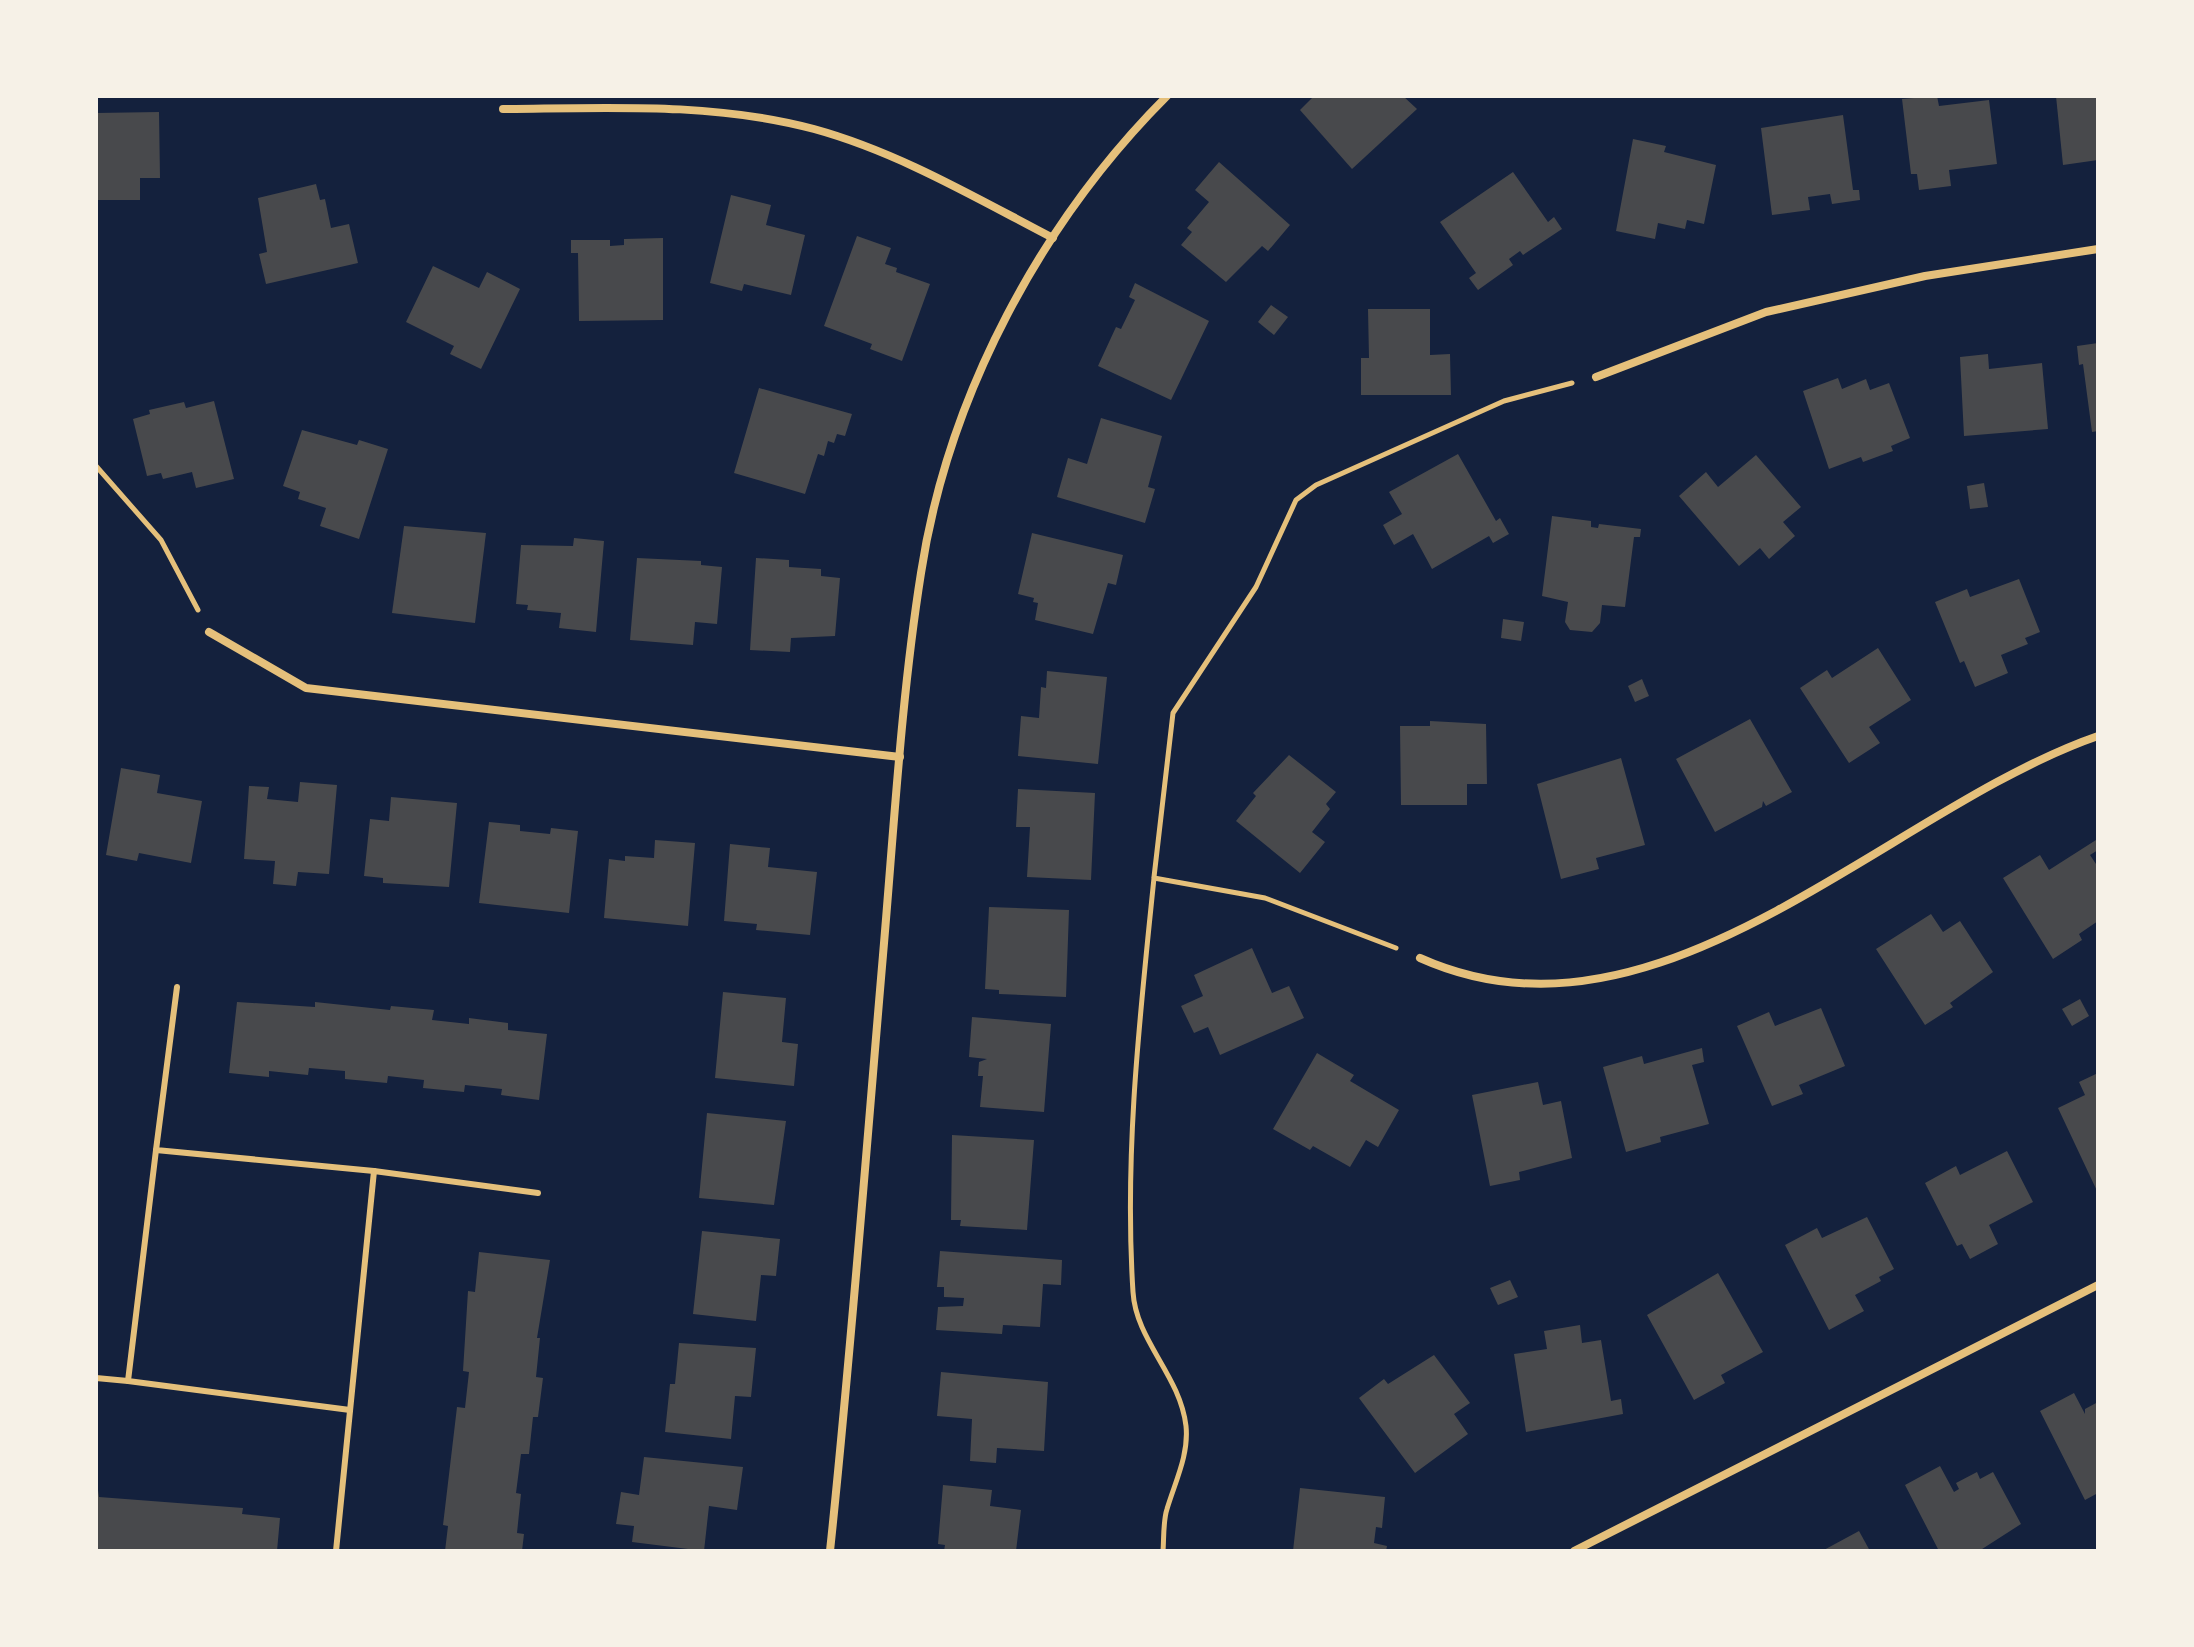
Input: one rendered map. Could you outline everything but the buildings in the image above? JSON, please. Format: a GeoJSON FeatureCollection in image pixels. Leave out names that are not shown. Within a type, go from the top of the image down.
{"type":"FeatureCollection","features":[{"type":"Feature","properties":{"kind":"street"},"geometry":{"type":"LineString","coordinates":[[830,1551],[900,757],[921,570],[943,476],[974,386],[1011,311],[1067,214],[1113,156],[1167,96]]}},
{"type":"Feature","properties":{"kind":"street"},"geometry":{"type":"LineString","coordinates":[[503,109],[698,110],[814,129],[914,166],[1053,238]]}},
{"type":"Feature","properties":{"kind":"street"},"geometry":{"type":"LineString","coordinates":[[1596,377],[1781,308],[1925,276],[2098,249]]}},
{"type":"Feature","properties":{"kind":"street"},"geometry":{"type":"LineString","coordinates":[[209,632],[306,688],[900,757]]}},
{"type":"Feature","properties":{"kind":"street"},"geometry":{"type":"LineString","coordinates":[[1420,958],[1466,976],[1536,985],[1592,979],[1652,965],[1791,904],[1984,787],[2064,748],[2098,736]]}},
{"type":"Feature","properties":{"kind":"street"},"geometry":{"type":"LineString","coordinates":[[1574,1551],[2098,1285]]}},
{"type":"Feature","properties":{"kind":"lane"},"geometry":{"type":"LineString","coordinates":[[128,1381],[177,987]]}},
{"type":"Feature","properties":{"kind":"lane"},"geometry":{"type":"LineString","coordinates":[[156,1150],[374,1171],[538,1193]]}},
{"type":"Feature","properties":{"kind":"lane"},"geometry":{"type":"LineString","coordinates":[[336,1551],[374,1171]]}},
{"type":"Feature","properties":{"kind":"lane"},"geometry":{"type":"LineString","coordinates":[[96,1378],[350,1410]]}},
{"type":"Feature","properties":{"kind":"path"},"geometry":{"type":"LineString","coordinates":[[1163,1551],[1166,1511],[1180,1477],[1186,1428],[1174,1381],[1149,1344],[1133,1295],[1132,1088],[1173,713],[1256,587],[1296,500],[1316,485],[1504,401],[1596,377]]}},
{"type":"Feature","properties":{"kind":"path"},"geometry":{"type":"LineString","coordinates":[[96,466],[161,540],[209,632]]}},
{"type":"Feature","properties":{"kind":"path"},"geometry":{"type":"LineString","coordinates":[[1154,878],[1265,898],[1420,958]]}}]}
